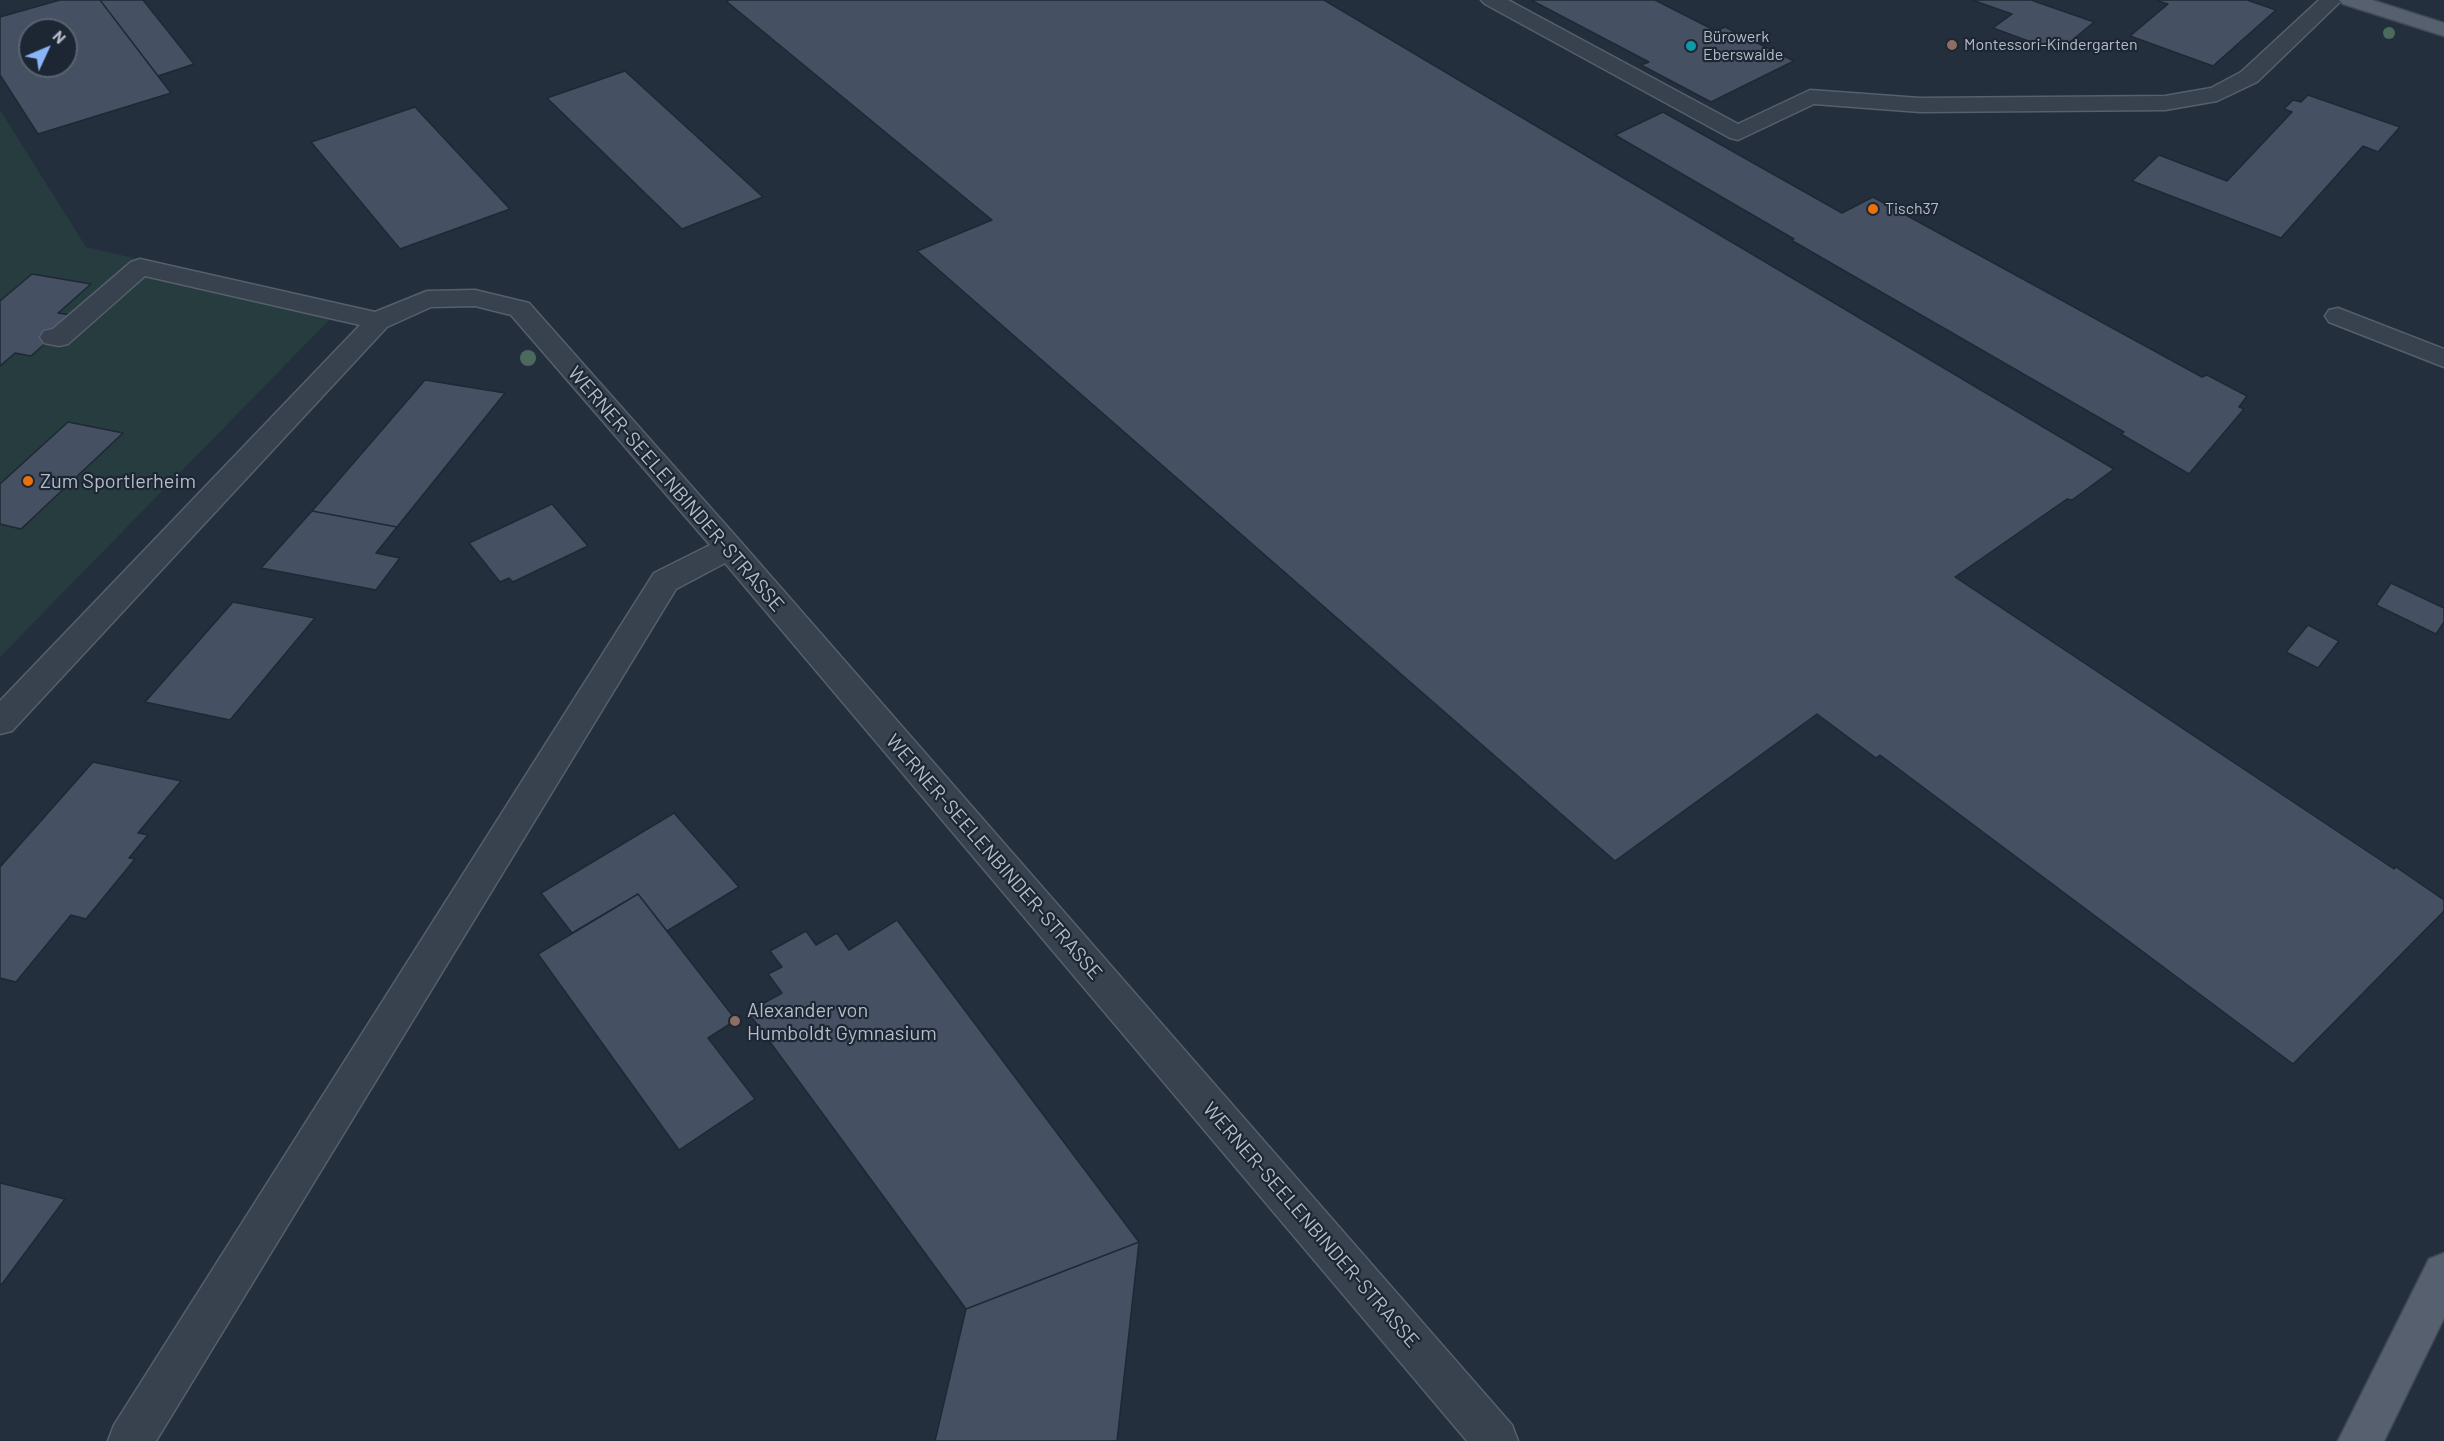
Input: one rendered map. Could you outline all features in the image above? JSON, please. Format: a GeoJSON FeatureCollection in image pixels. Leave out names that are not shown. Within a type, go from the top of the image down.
{"type":"FeatureCollection","features":[{"type":"Feature","properties":{"kind":"main road"},"geometry":{"type":"LineString","coordinates":[[2350,0],[2444,30]]}},
{"type":"Feature","properties":{"kind":"main road"},"geometry":{"type":"LineString","coordinates":[[2360,1441],[2444,1273]]}},
{"type":"Feature","properties":{"kind":"street"},"geometry":{"type":"LineString","coordinates":[[1492,0],[1738,133],[1810,97],[1920,105],[2025,105],[2165,103],[2217,94],[2249,77],[2331,0]]}},
{"type":"Feature","properties":{"kind":"street"},"geometry":{"type":"LineString","coordinates":[[53,337],[58,338],[140,267],[378,321]]}},
{"type":"Feature","properties":{"kind":"street","name":"WERNER-SEELENBINDER-STRASSE"},"geometry":{"type":"LineString","coordinates":[[378,321],[427,299],[475,298],[520,309],[729,548],[1496,1441]]}},
{"type":"Feature","properties":{"kind":"street"},"geometry":{"type":"LineString","coordinates":[[2338,316],[2444,358]]}},
{"type":"Feature","properties":{"kind":"street"},"geometry":{"type":"LineString","coordinates":[[0,722],[378,321]]}},
{"type":"Feature","properties":{"kind":"street"},"geometry":{"type":"LineString","coordinates":[[130,1441],[665,581],[729,548]]}},
{"type":"Feature","properties":{"kind":"green space"},"geometry":{"type":"Polygon","coordinates":[[[0,110],[86,247],[301,297],[334,315],[0,657],[0,110]]]}},
{"type":"Feature","properties":{"kind":"building"},"geometry":{"type":"Polygon","coordinates":[[[60,0],[100,0],[171,93],[38,134],[0,75],[0,17],[60,0]]]}},
{"type":"Feature","properties":{"kind":"building"},"geometry":{"type":"Polygon","coordinates":[[[100,0],[143,0],[194,64],[158,76],[100,0]]]}},
{"type":"Feature","properties":{"kind":"building"},"geometry":{"type":"Polygon","coordinates":[[[1324,0],[2114,469],[2072,500],[2067,499],[1955,577],[2394,869],[2396,867],[2444,900],[2444,911],[2293,1064],[1880,755],[1876,758],[1817,714],[1615,861],[917,251],[992,220],[726,1],[1324,0]]]}},
{"type":"Feature","properties":{"kind":"building","name":"Bürowerk Eberswalde"},"geometry":{"type":"Polygon","coordinates":[[[1531,0],[1655,0],[1716,31],[1725,27],[1794,61],[1711,102],[1641,65],[1649,62],[1531,0]]]}},
{"type":"Feature","properties":{"kind":"building"},"geometry":{"type":"Polygon","coordinates":[[[1972,0],[2031,0],[2094,22],[2058,52],[1993,28],[2012,14],[1972,0]]]}},
{"type":"Feature","properties":{"kind":"building"},"geometry":{"type":"Polygon","coordinates":[[[2247,0],[2276,10],[2213,66],[2130,36],[2168,4],[2158,1],[2247,0]]]}},
{"type":"Feature","properties":{"kind":"building"},"geometry":{"type":"Polygon","coordinates":[[[625,71],[763,197],[682,229],[547,98],[625,71]]]}},
{"type":"Feature","properties":{"kind":"building"},"geometry":{"type":"Polygon","coordinates":[[[2308,95],[2400,127],[2378,152],[2363,146],[2281,238],[2132,181],[2159,155],[2227,181],[2292,112],[2284,109],[2293,100],[2301,102],[2308,95]]]}},
{"type":"Feature","properties":{"kind":"building"},"geometry":{"type":"Polygon","coordinates":[[[415,107],[510,209],[400,249],[311,142],[415,107]]]}},
{"type":"Feature","properties":{"kind":"building"},"geometry":{"type":"Polygon","coordinates":[[[1663,112],[1842,213],[1873,197],[2202,377],[2207,375],[2247,396],[2239,407],[2244,409],[2189,474],[2121,434],[2124,432],[1791,240],[1794,239],[1615,135],[1663,112]]]}},
{"type":"Feature","properties":{"kind":"building"},"geometry":{"type":"Polygon","coordinates":[[[32,274],[91,284],[58,313],[76,316],[31,356],[15,353],[0,366],[0,301],[32,274]]]}},
{"type":"Feature","properties":{"kind":"building"},"geometry":{"type":"Polygon","coordinates":[[[425,380],[505,393],[397,527],[312,511],[425,380]]]}},
{"type":"Feature","properties":{"kind":"building"},"geometry":{"type":"Polygon","coordinates":[[[68,422],[123,433],[21,529],[0,524],[0,484],[68,422]]]}},
{"type":"Feature","properties":{"kind":"building"},"geometry":{"type":"Polygon","coordinates":[[[552,504],[588,546],[513,582],[509,578],[500,582],[469,543],[552,504]]]}},
{"type":"Feature","properties":{"kind":"building"},"geometry":{"type":"Polygon","coordinates":[[[312,511],[397,527],[376,553],[400,558],[376,590],[261,568],[312,511]]]}},
{"type":"Feature","properties":{"kind":"building"},"geometry":{"type":"Polygon","coordinates":[[[2391,583],[2444,608],[2444,622],[2436,634],[2376,605],[2391,583]]]}},
{"type":"Feature","properties":{"kind":"building"},"geometry":{"type":"Polygon","coordinates":[[[233,602],[315,618],[230,720],[145,702],[233,602]]]}},
{"type":"Feature","properties":{"kind":"building"},"geometry":{"type":"Polygon","coordinates":[[[2308,625],[2339,641],[2318,668],[2286,652],[2308,625]]]}},
{"type":"Feature","properties":{"kind":"building"},"geometry":{"type":"Polygon","coordinates":[[[93,762],[181,781],[138,833],[148,835],[129,858],[135,859],[86,919],[71,915],[16,982],[0,978],[0,867],[93,762]]]}},
{"type":"Feature","properties":{"kind":"building"},"geometry":{"type":"Polygon","coordinates":[[[674,813],[739,887],[667,931],[638,894],[572,933],[541,893],[674,813]]]}},
{"type":"Feature","properties":{"kind":"building"},"geometry":{"type":"Polygon","coordinates":[[[638,894],[736,1020],[708,1038],[755,1099],[679,1150],[538,954],[638,894]]]}},
{"type":"Feature","properties":{"kind":"building"},"geometry":{"type":"Polygon","coordinates":[[[897,920],[1139,1242],[966,1309],[748,1012],[782,993],[768,974],[782,967],[770,951],[806,931],[816,945],[837,933],[849,950],[897,920]]]}},
{"type":"Feature","properties":{"kind":"building"},"geometry":{"type":"Polygon","coordinates":[[[0,1183],[65,1199],[2,1284],[0,1284],[0,1183]]]}},
{"type":"Feature","properties":{"kind":"building"},"geometry":{"type":"Polygon","coordinates":[[[1139,1242],[1117,1441],[935,1441],[966,1309],[1139,1242]]]}},
{"type":"Feature","properties":{"kind":"place","name":"Montessori-Kindergarten"},"geometry":{"type":"Point","coordinates":[1952,45]}},
{"type":"Feature","properties":{"kind":"place","name":"Bürowerk Eberswalde"},"geometry":{"type":"Point","coordinates":[1691,46]}},
{"type":"Feature","properties":{"kind":"place","name":"Tisch37"},"geometry":{"type":"Point","coordinates":[1873,209]}},
{"type":"Feature","properties":{"kind":"place","name":"Zum Sportlerheim"},"geometry":{"type":"Point","coordinates":[28,481]}},
{"type":"Feature","properties":{"kind":"place","name":"Alexander von Humboldt Gymnasium"},"geometry":{"type":"Point","coordinates":[735,1021]}}]}
